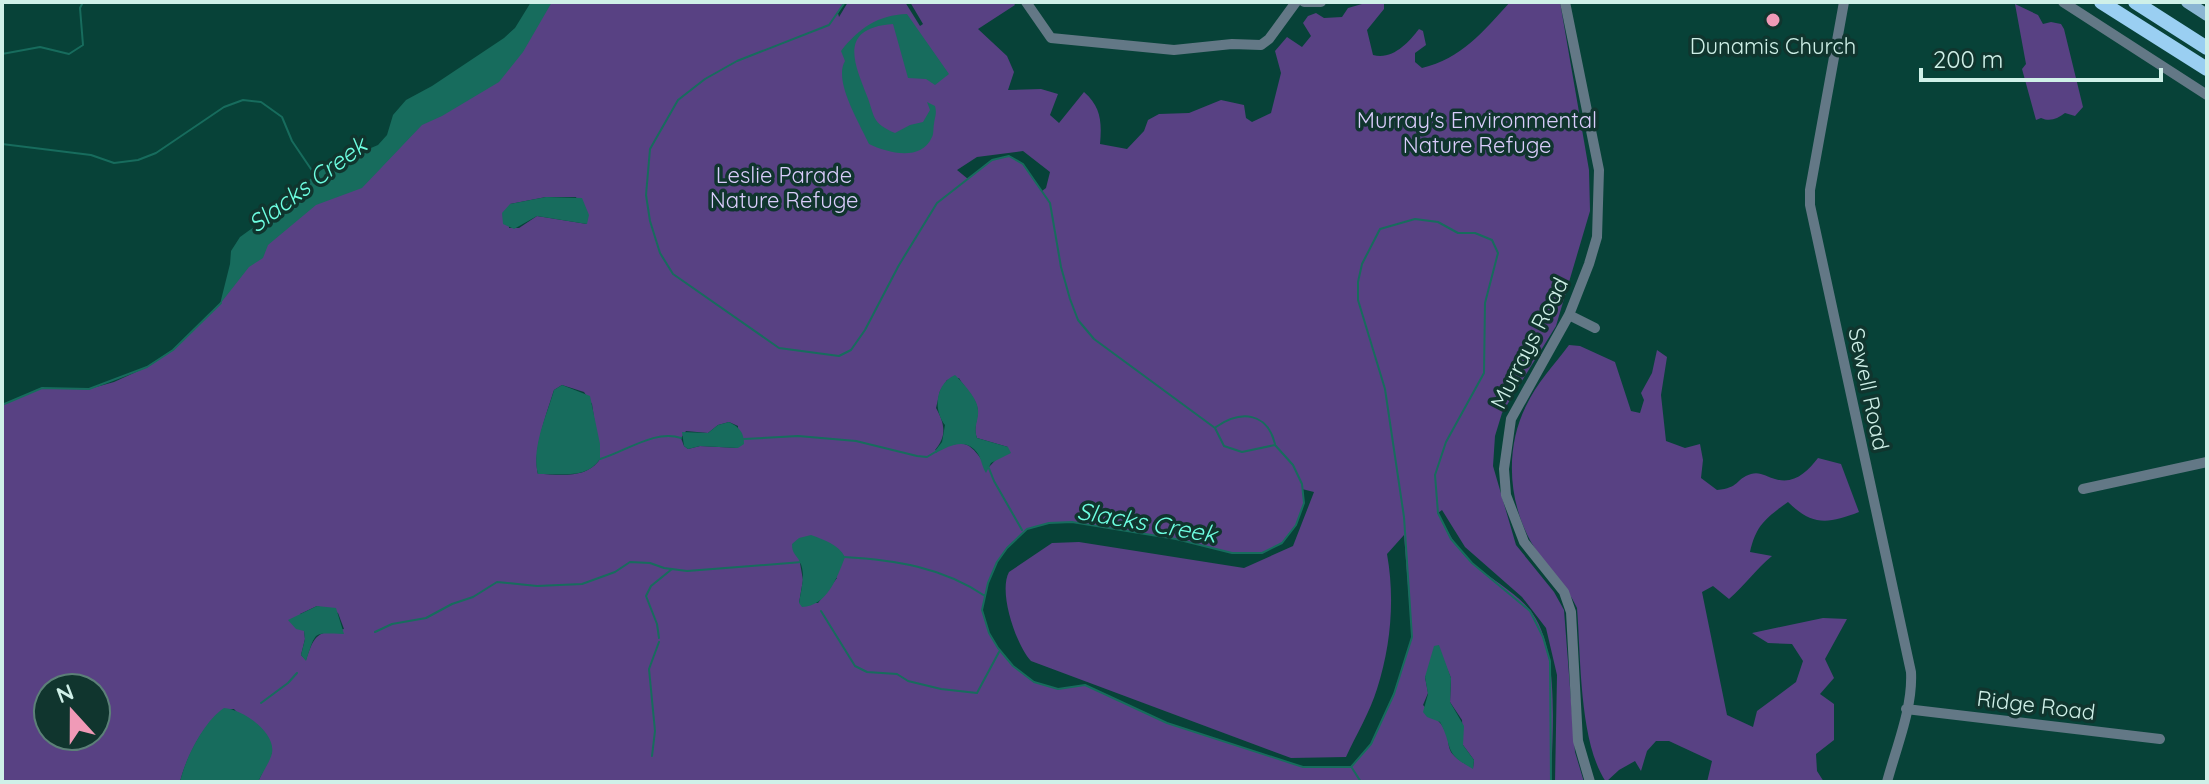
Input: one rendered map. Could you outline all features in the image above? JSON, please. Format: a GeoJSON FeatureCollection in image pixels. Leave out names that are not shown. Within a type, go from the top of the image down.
{"type":"FeatureCollection","features":[{"type":"Feature","properties":{"kind":"highway"},"geometry":{"type":"LineString","coordinates":[[2101,2],[2207,69]]}},
{"type":"Feature","properties":{"kind":"highway"},"geometry":{"type":"LineString","coordinates":[[2135,2],[2207,48]]}},
{"type":"Feature","properties":{"kind":"main road"},"geometry":{"type":"LineString","coordinates":[[2187,2],[2207,15]]}},
{"type":"Feature","properties":{"kind":"street"},"geometry":{"type":"LineString","coordinates":[[1026,2],[1051,38],[1187,50],[1232,44],[1261,45],[1269,39],[1296,2]]}},
{"type":"Feature","properties":{"kind":"street"},"geometry":{"type":"LineString","coordinates":[[1304,2],[1321,2]]}},
{"type":"Feature","properties":{"kind":"street","name":"Murrays Road"},"geometry":{"type":"LineString","coordinates":[[1565,2],[1599,170],[1597,237],[1569,315],[1511,419],[1504,469],[1506,495],[1524,542],[1564,592],[1571,612],[1578,741],[1590,782]]}},
{"type":"Feature","properties":{"kind":"street","name":"Sewell Road"},"geometry":{"type":"LineString","coordinates":[[1844,2],[1810,190],[1810,205],[1911,672],[1912,683],[1887,782]]}},
{"type":"Feature","properties":{"kind":"street"},"geometry":{"type":"LineString","coordinates":[[2063,2],[2207,95]]}},
{"type":"Feature","properties":{"kind":"street"},"geometry":{"type":"LineString","coordinates":[[1569,315],[1595,328]]}},
{"type":"Feature","properties":{"kind":"street"},"geometry":{"type":"LineString","coordinates":[[2083,489],[2207,462]]}},
{"type":"Feature","properties":{"kind":"street","name":"Ridge Road"},"geometry":{"type":"LineString","coordinates":[[1906,709],[2160,739]]}},
{"type":"Feature","properties":{"kind":"green space"},"geometry":{"type":"Polygon","coordinates":[[[543,2],[845,2],[838,13],[839,17],[848,2],[905,2],[920,26],[923,24],[910,2],[1013,2],[1015,5],[978,29],[1007,56],[1014,72],[1008,90],[1041,89],[1058,94],[1050,115],[1059,123],[1084,92],[1099,115],[1100,144],[1127,149],[1144,131],[1148,120],[1159,114],[1189,113],[1221,100],[1244,105],[1246,118],[1252,122],[1271,113],[1281,73],[1275,51],[1287,37],[1302,47],[1311,36],[1303,23],[1308,16],[1316,13],[1324,18],[1342,17],[1348,8],[1369,2],[1384,2],[1384,9],[1367,30],[1373,55],[1393,53],[1419,29],[1423,31],[1426,45],[1415,53],[1415,62],[1422,68],[1460,51],[1510,2],[1560,2],[1589,170],[1590,211],[1556,326],[1502,413],[1495,436],[1493,466],[1516,545],[1554,592],[1564,610],[1575,752],[1584,782],[1555,782],[1557,675],[1546,628],[1522,597],[1465,547],[1442,510],[1438,513],[1461,551],[1479,569],[1523,602],[1539,625],[1546,645],[1552,692],[1551,782],[258,782],[272,752],[234,709],[225,711],[207,726],[187,761],[180,782],[2,782],[2,405],[42,388],[89,389],[147,367],[173,350],[220,304],[243,255],[444,96],[543,2]],[[1023,151],[977,157],[957,170],[968,179],[992,160],[1009,156],[1023,164],[1042,191],[1046,188],[1050,172],[1023,151]],[[546,197],[510,204],[509,228],[519,228],[537,216],[587,224],[576,197],[546,197]],[[959,378],[947,380],[940,391],[936,408],[943,425],[943,435],[935,450],[962,443],[975,451],[988,468],[1008,447],[977,438],[978,414],[974,399],[959,378]],[[562,385],[554,390],[539,444],[538,474],[580,473],[600,459],[592,404],[584,392],[562,385]],[[729,422],[718,425],[708,433],[686,431],[681,438],[688,449],[700,446],[738,448],[738,426],[729,422]],[[1302,489],[1304,503],[1296,525],[1282,543],[1262,553],[1232,553],[1176,539],[1072,522],[1049,523],[1027,529],[1007,548],[988,583],[982,610],[989,633],[1013,666],[1034,682],[1058,689],[1085,685],[1167,723],[1303,767],[1351,767],[1371,744],[1394,694],[1412,637],[1404,535],[1387,554],[1391,605],[1382,673],[1371,706],[1346,757],[1291,758],[1031,661],[1020,643],[1007,605],[1006,581],[1009,572],[1052,543],[1079,542],[1244,568],[1293,546],[1314,492],[1302,489]],[[800,563],[803,580],[799,603],[818,603],[837,578],[800,563]],[[317,606],[300,614],[300,629],[304,630],[305,639],[301,655],[306,660],[318,636],[344,629],[338,613],[317,606]],[[1440,652],[1425,677],[1428,693],[1423,705],[1441,724],[1451,752],[1473,768],[1474,760],[1463,745],[1462,720],[1450,702],[1451,678],[1440,652]]]}},
{"type":"Feature","properties":{"kind":"green space"},"geometry":{"type":"Polygon","coordinates":[[[2015,4],[2038,15],[2043,24],[2061,24],[2064,29],[2083,107],[2075,116],[2065,113],[2053,119],[2036,120],[2022,69],[2026,64],[2015,4]]]}},
{"type":"Feature","properties":{"kind":"green space"},"geometry":{"type":"Polygon","coordinates":[[[1569,345],[1580,346],[1615,362],[1631,411],[1640,413],[1644,400],[1641,393],[1652,373],[1657,350],[1667,357],[1661,395],[1666,441],[1685,448],[1700,444],[1703,460],[1701,478],[1717,490],[1730,487],[1754,473],[1782,480],[1794,479],[1818,458],[1841,464],[1859,512],[1838,519],[1813,519],[1788,502],[1763,523],[1752,543],[1750,552],[1772,556],[1729,599],[1713,586],[1702,592],[1727,715],[1753,727],[1757,711],[1796,682],[1803,661],[1792,644],[1768,643],[1752,633],[1823,618],[1847,619],[1825,659],[1834,678],[1820,694],[1834,704],[1834,740],[1816,754],[1817,771],[1824,782],[1707,782],[1712,761],[1669,741],[1656,741],[1647,751],[1641,771],[1635,761],[1606,782],[1597,765],[1586,722],[1577,608],[1523,526],[1512,474],[1515,439],[1526,406],[1569,345]]]}},
{"type":"Feature","properties":{"kind":"water"},"geometry":{"type":"Polygon","coordinates":[[[531,2],[552,2],[523,52],[499,82],[422,125],[362,188],[316,205],[268,245],[263,258],[249,267],[220,304],[231,251],[240,237],[292,200],[313,176],[326,167],[378,145],[387,135],[393,115],[406,100],[504,38],[515,28],[531,2]]]}},
{"type":"Feature","properties":{"kind":"water"},"geometry":{"type":"Polygon","coordinates":[[[907,14],[949,74],[935,85],[926,79],[908,78],[893,24],[864,32],[854,48],[862,83],[875,118],[882,126],[895,133],[923,122],[930,110],[927,102],[935,106],[933,134],[927,145],[912,153],[885,150],[869,144],[842,80],[845,61],[841,51],[855,36],[878,20],[907,14]]]}},
{"type":"Feature","properties":{"kind":"water"},"geometry":{"type":"Polygon","coordinates":[[[546,197],[582,198],[589,215],[587,224],[537,216],[514,229],[503,224],[502,213],[510,204],[546,197]]]}},
{"type":"Feature","properties":{"kind":"water"},"geometry":{"type":"Polygon","coordinates":[[[955,375],[976,401],[977,438],[1008,447],[1011,453],[991,463],[986,473],[978,454],[969,446],[958,444],[935,451],[942,442],[945,425],[939,412],[938,398],[943,384],[955,375]]]}},
{"type":"Feature","properties":{"kind":"water"},"geometry":{"type":"Polygon","coordinates":[[[562,385],[590,396],[600,459],[580,473],[538,474],[536,464],[541,432],[554,390],[562,385]]]}},
{"type":"Feature","properties":{"kind":"water"},"geometry":{"type":"Polygon","coordinates":[[[729,422],[743,436],[744,444],[738,448],[700,446],[688,449],[684,446],[682,432],[708,433],[718,425],[729,422]]]}},
{"type":"Feature","properties":{"kind":"water"},"geometry":{"type":"Polygon","coordinates":[[[811,535],[835,546],[845,557],[824,596],[818,602],[802,607],[799,603],[803,572],[792,544],[799,538],[811,535]]]}},
{"type":"Feature","properties":{"kind":"water"},"geometry":{"type":"Polygon","coordinates":[[[317,606],[336,608],[344,634],[318,635],[306,661],[301,655],[304,631],[296,629],[288,620],[317,606]]]}},
{"type":"Feature","properties":{"kind":"water"},"geometry":{"type":"Polygon","coordinates":[[[1439,645],[1451,678],[1450,702],[1464,726],[1463,745],[1474,760],[1473,769],[1453,754],[1440,722],[1423,712],[1428,694],[1425,677],[1434,646],[1439,645]]]}},
{"type":"Feature","properties":{"kind":"water"},"geometry":{"type":"Polygon","coordinates":[[[224,708],[248,717],[269,737],[272,753],[258,782],[180,782],[196,741],[224,708]]]}},
{"type":"Feature","properties":{"kind":"waterway"},"geometry":{"type":"LineString","coordinates":[[2,54],[40,47],[69,54],[83,45],[80,8],[83,2]]}},
{"type":"Feature","properties":{"kind":"waterway","name":"Slacks Creek"},"geometry":{"type":"LineString","coordinates":[[845,2],[829,25],[737,61],[705,79],[678,100],[650,149],[646,195],[660,253],[673,274],[779,348],[839,356],[851,350],[865,330],[899,265],[937,203],[992,160],[1009,156],[1023,164],[1050,203],[1070,299],[1078,320],[1094,339],[1215,428],[1224,446],[1242,452],[1275,445],[1293,465],[1302,484],[1304,503],[1296,525],[1282,543],[1262,553],[1232,553],[1176,539],[1072,522],[1049,523],[1027,529],[997,562],[982,610],[989,633],[1013,666],[1034,682],[1058,689],[1085,685],[1167,723],[1303,767],[1351,767],[1371,744],[1394,694],[1412,637],[1404,517],[1385,389],[1358,300],[1358,282],[1362,264],[1380,229],[1415,219],[1438,222],[1458,233],[1475,233],[1492,240],[1498,253],[1485,303],[1484,373],[1446,442],[1435,475],[1438,513],[1451,539],[1472,563],[1530,611],[1543,637],[1550,661],[1551,782]]}},
{"type":"Feature","properties":{"kind":"waterway"},"geometry":{"type":"LineString","coordinates":[[2,144],[91,155],[114,163],[138,160],[156,153],[224,107],[243,100],[261,102],[282,117],[292,141],[315,175]]}},
{"type":"Feature","properties":{"kind":"waterway","name":"Slacks Creek"},"geometry":{"type":"LineString","coordinates":[[2,405],[42,388],[89,389],[147,367],[173,350],[221,303]]}},
{"type":"Feature","properties":{"kind":"waterway"},"geometry":{"type":"LineString","coordinates":[[1216,427],[1235,418],[1252,417],[1266,425],[1275,444]]}},
{"type":"Feature","properties":{"kind":"waterway"},"geometry":{"type":"LineString","coordinates":[[600,459],[661,436],[681,438]]}},
{"type":"Feature","properties":{"kind":"waterway"},"geometry":{"type":"LineString","coordinates":[[744,439],[798,436],[856,441],[927,457],[937,451]]}},
{"type":"Feature","properties":{"kind":"waterway"},"geometry":{"type":"LineString","coordinates":[[988,466],[1022,530]]}},
{"type":"Feature","properties":{"kind":"waterway"},"geometry":{"type":"LineString","coordinates":[[844,557],[918,567],[952,578],[985,596]]}},
{"type":"Feature","properties":{"kind":"waterway"},"geometry":{"type":"LineString","coordinates":[[375,632],[392,624],[426,618],[473,597],[497,582],[537,586],[582,584],[615,572],[630,562],[687,571],[802,562]]}},
{"type":"Feature","properties":{"kind":"waterway"},"geometry":{"type":"LineString","coordinates":[[659,638],[646,596],[651,586],[672,569]]}},
{"type":"Feature","properties":{"kind":"waterway"},"geometry":{"type":"LineString","coordinates":[[821,611],[855,666],[867,672],[897,674],[908,681],[941,689],[977,693],[999,652]]}},
{"type":"Feature","properties":{"kind":"waterway"},"geometry":{"type":"LineString","coordinates":[[652,756],[655,731],[649,669],[659,642]]}},
{"type":"Feature","properties":{"kind":"waterway"},"geometry":{"type":"LineString","coordinates":[[261,703],[297,673]]}},
{"type":"Feature","properties":{"kind":"waterway"},"geometry":{"type":"LineString","coordinates":[[1352,768],[1361,782]]}},
{"type":"Feature","properties":{"kind":"place","name":"Dunamis Church"},"geometry":{"type":"Point","coordinates":[1773,20]}},
{"type":"Feature","properties":{"kind":"park label","name":"Murray's Environmental Nature Refuge"},"geometry":{"type":"Point","coordinates":[1477,132]}},
{"type":"Feature","properties":{"kind":"park label","name":"Leslie Parade Nature Refuge"},"geometry":{"type":"Point","coordinates":[784,188]}}]}
